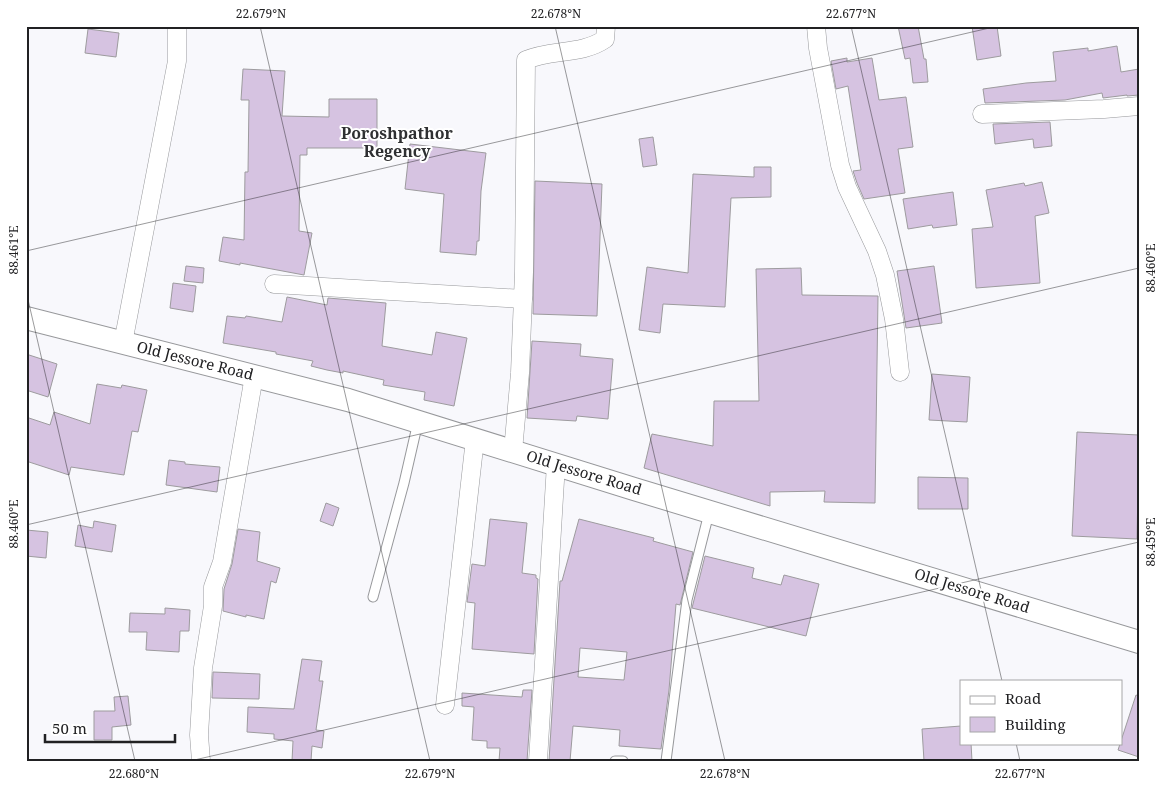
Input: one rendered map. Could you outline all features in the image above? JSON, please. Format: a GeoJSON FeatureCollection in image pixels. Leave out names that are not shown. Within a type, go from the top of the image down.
{"type":"FeatureCollection","features":[{"type":"Feature","properties":{"kind":"street"},"geometry":{"type":"LineString","coordinates":[[123,343],[177,61],[177,26]]}},
{"type":"Feature","properties":{"kind":"street"},"geometry":{"type":"LineString","coordinates":[[513,451],[520,373],[523,299],[526,60],[536,56],[595,46],[604,39],[606,26]]}},
{"type":"Feature","properties":{"kind":"street"},"geometry":{"type":"LineString","coordinates":[[816,26],[818,48],[840,164],[847,187],[877,251],[884,275],[894,319],[900,372]]}},
{"type":"Feature","properties":{"kind":"street"},"geometry":{"type":"LineString","coordinates":[[982,114],[1139,106]]}},
{"type":"Feature","properties":{"kind":"street"},"geometry":{"type":"LineString","coordinates":[[274,284],[523,299]]}},
{"type":"Feature","properties":{"kind":"street","name":"Old Jessore Road"},"geometry":{"type":"LineString","coordinates":[[26,318],[348,400],[1139,642]]}},
{"type":"Feature","properties":{"kind":"street"},"geometry":{"type":"LineString","coordinates":[[200,761],[199,735],[203,668],[213,606],[213,587],[222,562],[254,376]]}},
{"type":"Feature","properties":{"kind":"street"},"geometry":{"type":"LineString","coordinates":[[445,705],[476,439]]}},
{"type":"Feature","properties":{"kind":"street"},"geometry":{"type":"LineString","coordinates":[[538,761],[556,464]]}},
{"type":"Feature","properties":{"kind":"lane"},"geometry":{"type":"LineString","coordinates":[[372,597],[404,483],[418,422]]}},
{"type":"Feature","properties":{"kind":"lane"},"geometry":{"type":"LineString","coordinates":[[666,761],[687,600],[709,512]]}},
{"type":"Feature","properties":{"kind":"lane"},"geometry":{"type":"LineString","coordinates":[[615,761],[623,761]]}},
{"type":"Feature","properties":{"kind":"building"},"geometry":{"type":"Polygon","coordinates":[[[898,26],[918,26],[924,59],[926,59],[928,82],[913,83],[910,58],[905,59],[898,26]]]}},
{"type":"Feature","properties":{"kind":"building"},"geometry":{"type":"Polygon","coordinates":[[[972,26],[997,26],[1001,56],[977,60],[972,26]]]}},
{"type":"Feature","properties":{"kind":"building"},"geometry":{"type":"Polygon","coordinates":[[[88,29],[119,33],[116,57],[85,53],[88,29]]]}},
{"type":"Feature","properties":{"kind":"building"},"geometry":{"type":"Polygon","coordinates":[[[1117,46],[1121,72],[1139,69],[1139,95],[1103,98],[1102,93],[1065,100],[985,103],[983,89],[1056,81],[1053,52],[1088,48],[1088,51],[1117,46]]]}},
{"type":"Feature","properties":{"kind":"building"},"geometry":{"type":"Polygon","coordinates":[[[847,58],[847,62],[872,58],[879,100],[906,97],[913,147],[898,149],[905,193],[864,199],[857,183],[853,171],[861,170],[848,86],[836,89],[831,61],[847,58]]]}},
{"type":"Feature","properties":{"kind":"building"},"geometry":{"type":"Polygon","coordinates":[[[243,69],[285,71],[282,116],[329,117],[329,99],[377,99],[377,148],[307,148],[307,155],[300,155],[299,231],[312,233],[304,275],[219,261],[223,237],[244,240],[245,172],[248,172],[249,100],[241,100],[243,69]]]}},
{"type":"Feature","properties":{"kind":"building"},"geometry":{"type":"Polygon","coordinates":[[[1050,122],[1052,146],[1034,148],[1033,139],[995,144],[993,124],[1050,122]]]}},
{"type":"Feature","properties":{"kind":"building"},"geometry":{"type":"Polygon","coordinates":[[[653,137],[657,165],[643,167],[639,139],[653,137]]]}},
{"type":"Feature","properties":{"kind":"building"},"geometry":{"type":"Polygon","coordinates":[[[410,144],[486,153],[481,191],[479,241],[477,241],[476,255],[440,252],[444,194],[405,189],[410,144]]]}},
{"type":"Feature","properties":{"kind":"building"},"geometry":{"type":"Polygon","coordinates":[[[754,167],[771,167],[771,197],[731,198],[725,307],[663,304],[660,333],[639,330],[647,267],[688,273],[693,174],[754,177],[754,167]]]}},
{"type":"Feature","properties":{"kind":"building"},"geometry":{"type":"Polygon","coordinates":[[[535,181],[602,184],[597,316],[533,314],[535,181]]]}},
{"type":"Feature","properties":{"kind":"building"},"geometry":{"type":"Polygon","coordinates":[[[1042,182],[1049,213],[1035,216],[1040,283],[976,288],[972,229],[993,227],[986,190],[1024,183],[1025,186],[1042,182]]]}},
{"type":"Feature","properties":{"kind":"building"},"geometry":{"type":"Polygon","coordinates":[[[953,192],[957,225],[933,228],[932,225],[908,229],[903,199],[953,192]]]}},
{"type":"Feature","properties":{"kind":"building"},"geometry":{"type":"Polygon","coordinates":[[[186,266],[204,268],[203,283],[184,281],[186,266]]]}},
{"type":"Feature","properties":{"kind":"building"},"geometry":{"type":"Polygon","coordinates":[[[934,266],[942,323],[906,328],[897,271],[934,266]]]}},
{"type":"Feature","properties":{"kind":"building"},"geometry":{"type":"Polygon","coordinates":[[[801,268],[802,295],[878,296],[875,503],[824,502],[825,491],[770,492],[770,506],[644,468],[652,434],[713,446],[714,401],[759,401],[756,269],[801,268]]]}},
{"type":"Feature","properties":{"kind":"building"},"geometry":{"type":"Polygon","coordinates":[[[173,283],[196,286],[193,312],[170,308],[173,283]]]}},
{"type":"Feature","properties":{"kind":"building"},"geometry":{"type":"Polygon","coordinates":[[[287,297],[327,305],[328,298],[386,303],[382,346],[432,355],[436,332],[467,338],[454,406],[424,400],[425,392],[383,385],[384,380],[311,366],[313,361],[276,354],[276,352],[223,343],[227,316],[245,318],[246,316],[282,322],[287,297]]]}},
{"type":"Feature","properties":{"kind":"building"},"geometry":{"type":"Polygon","coordinates":[[[532,341],[581,344],[580,356],[613,359],[608,419],[577,416],[576,421],[527,418],[532,341]]]}},
{"type":"Feature","properties":{"kind":"building"},"geometry":{"type":"Polygon","coordinates":[[[26,354],[57,364],[48,397],[26,390],[26,354]]]}},
{"type":"Feature","properties":{"kind":"building"},"geometry":{"type":"Polygon","coordinates":[[[932,374],[970,377],[967,422],[929,420],[932,374]]]}},
{"type":"Feature","properties":{"kind":"building"},"geometry":{"type":"Polygon","coordinates":[[[97,384],[121,388],[122,385],[147,390],[138,432],[132,431],[124,475],[71,467],[69,475],[26,461],[26,417],[50,425],[54,412],[90,424],[97,384]]]}},
{"type":"Feature","properties":{"kind":"building"},"geometry":{"type":"Polygon","coordinates":[[[1077,432],[1139,435],[1137,539],[1072,536],[1077,432]]]}},
{"type":"Feature","properties":{"kind":"building"},"geometry":{"type":"Polygon","coordinates":[[[169,460],[185,462],[185,464],[220,467],[217,492],[166,485],[169,460]]]}},
{"type":"Feature","properties":{"kind":"building"},"geometry":{"type":"Polygon","coordinates":[[[918,477],[968,478],[968,509],[918,509],[918,477]]]}},
{"type":"Feature","properties":{"kind":"building"},"geometry":{"type":"Polygon","coordinates":[[[326,503],[339,508],[333,526],[320,521],[326,503]]]}},
{"type":"Feature","properties":{"kind":"building"},"geometry":{"type":"Polygon","coordinates":[[[490,519],[527,523],[522,573],[536,575],[538,579],[534,654],[472,649],[475,603],[467,602],[472,564],[485,566],[490,519]]]}},
{"type":"Feature","properties":{"kind":"building"},"geometry":{"type":"Polygon","coordinates":[[[579,519],[654,538],[653,541],[693,552],[680,605],[676,604],[669,690],[661,749],[619,746],[620,730],[573,726],[570,761],[549,761],[560,581],[562,581],[579,519]],[[580,648],[578,677],[624,680],[627,652],[580,648]]]}},
{"type":"Feature","properties":{"kind":"building"},"geometry":{"type":"Polygon","coordinates":[[[94,521],[116,525],[112,552],[75,546],[78,525],[93,528],[94,521]]]}},
{"type":"Feature","properties":{"kind":"building"},"geometry":{"type":"Polygon","coordinates":[[[238,529],[260,532],[257,561],[280,568],[276,583],[271,581],[264,619],[223,611],[224,589],[232,564],[238,529]]]}},
{"type":"Feature","properties":{"kind":"building"},"geometry":{"type":"Polygon","coordinates":[[[26,530],[48,532],[46,558],[26,556],[26,530]]]}},
{"type":"Feature","properties":{"kind":"building"},"geometry":{"type":"Polygon","coordinates":[[[705,556],[754,568],[752,578],[781,585],[784,575],[819,584],[806,636],[692,608],[705,556]]]}},
{"type":"Feature","properties":{"kind":"building"},"geometry":{"type":"Polygon","coordinates":[[[165,608],[190,610],[189,631],[180,631],[179,652],[146,650],[147,632],[129,632],[130,613],[165,614],[165,608]]]}},
{"type":"Feature","properties":{"kind":"building"},"geometry":{"type":"Polygon","coordinates":[[[302,659],[322,661],[319,681],[323,681],[316,730],[324,731],[322,748],[312,746],[311,761],[292,761],[293,741],[274,739],[274,734],[247,732],[248,707],[294,709],[302,659]]]}},
{"type":"Feature","properties":{"kind":"building"},"geometry":{"type":"Polygon","coordinates":[[[213,672],[260,674],[259,699],[212,698],[213,672]]]}},
{"type":"Feature","properties":{"kind":"building"},"geometry":{"type":"Polygon","coordinates":[[[523,690],[532,690],[527,761],[499,761],[500,748],[487,748],[487,741],[472,740],[474,707],[462,706],[462,693],[522,697],[523,690]]]}},
{"type":"Feature","properties":{"kind":"building"},"geometry":{"type":"Polygon","coordinates":[[[1136,695],[1139,696],[1139,757],[1118,750],[1120,744],[1122,744],[1122,738],[1136,695]]]}},
{"type":"Feature","properties":{"kind":"building"},"geometry":{"type":"Polygon","coordinates":[[[128,696],[131,725],[112,727],[112,740],[94,740],[94,711],[115,711],[114,697],[128,696]]]}},
{"type":"Feature","properties":{"kind":"building"},"geometry":{"type":"Polygon","coordinates":[[[960,726],[960,744],[971,744],[972,761],[924,761],[922,729],[960,726]]]}},
{"type":"Feature","properties":{"kind":"district","name":"Poroshpathor Regency"},"geometry":{"type":"Point","coordinates":[397,142]}}]}
